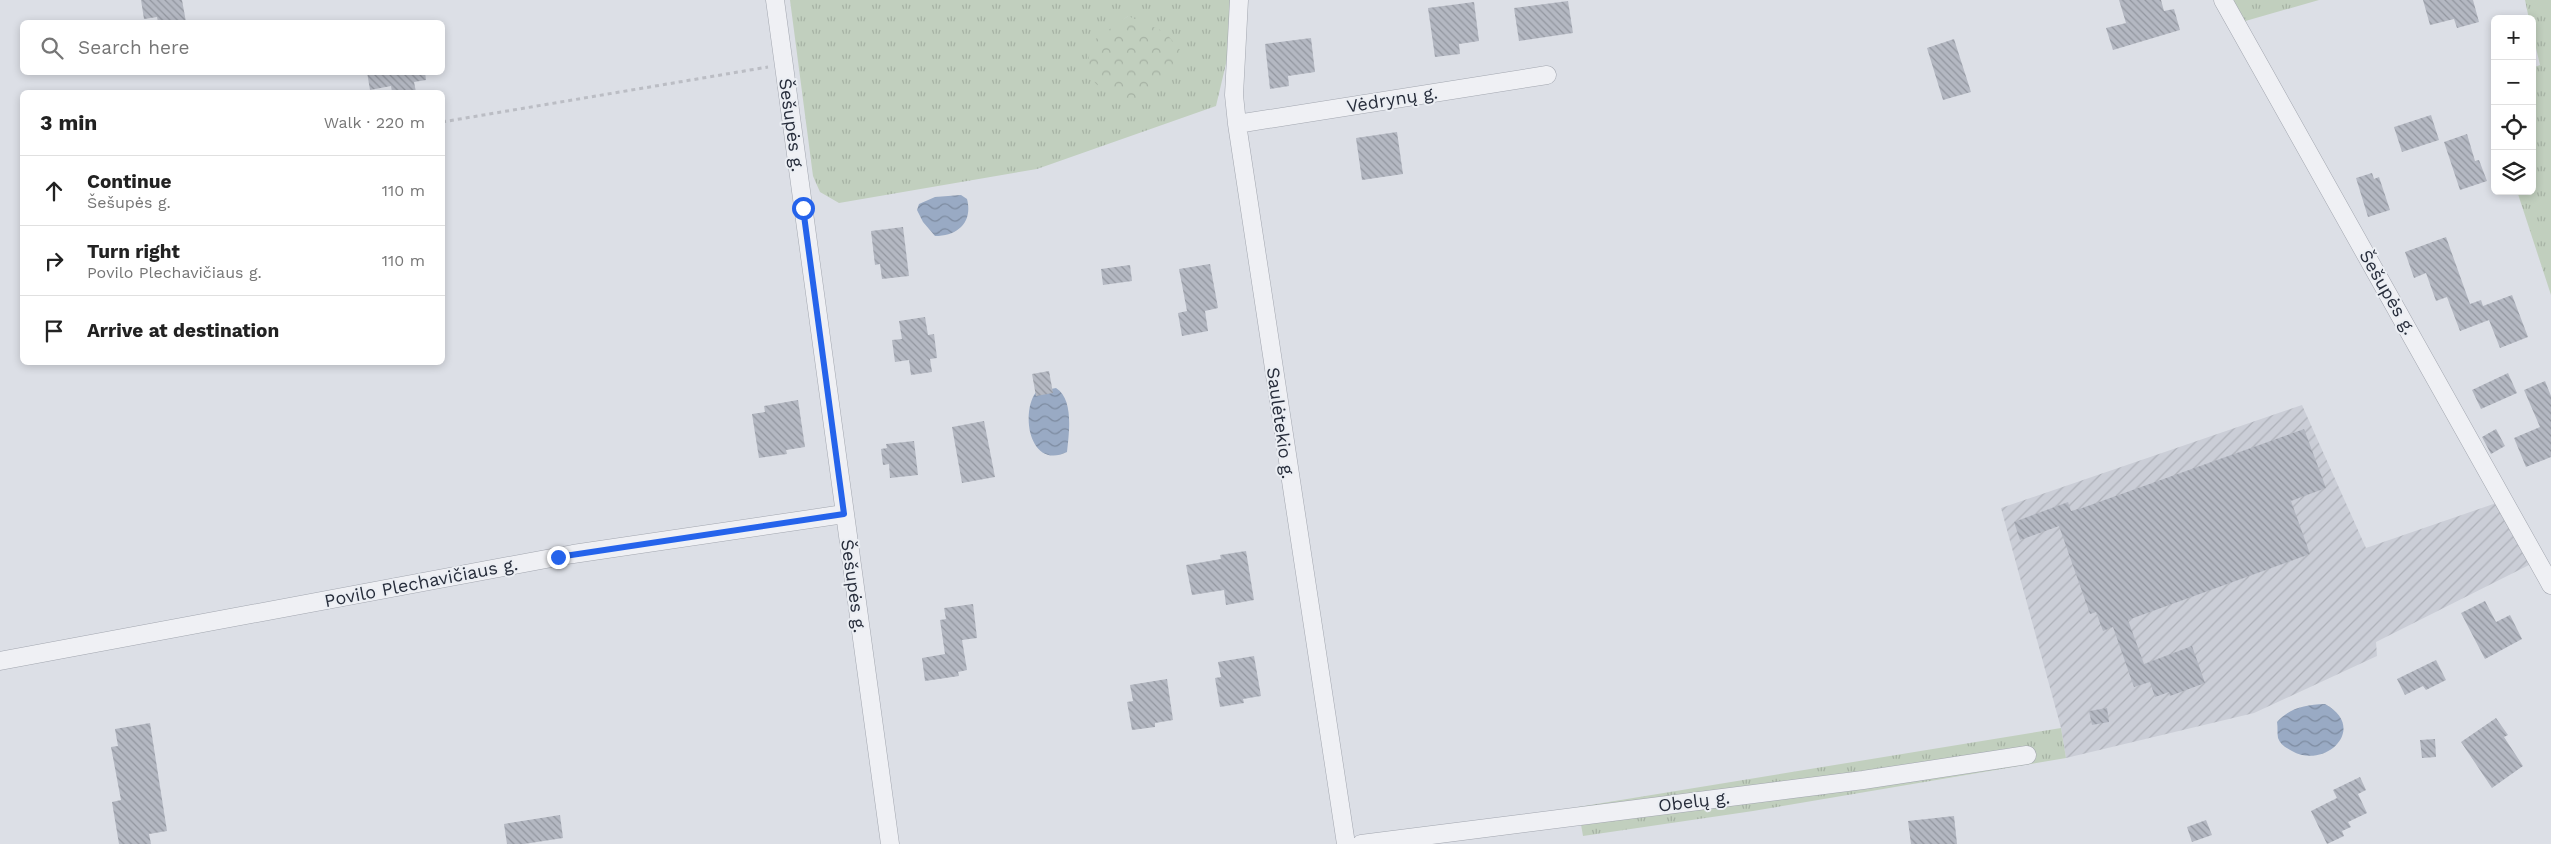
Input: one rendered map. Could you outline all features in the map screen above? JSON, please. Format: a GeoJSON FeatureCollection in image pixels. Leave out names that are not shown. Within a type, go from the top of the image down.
{"type":"FeatureCollection","features":[{"type":"Feature","properties":{"kind":"street","name":"Šešupės g."},"geometry":{"type":"LineString","coordinates":[[775,0],[890,844]]}},
{"type":"Feature","properties":{"kind":"street","name":"Saulėtekio g."},"geometry":{"type":"LineString","coordinates":[[1239,0],[1234,95],[1237,124],[1346,844]]}},
{"type":"Feature","properties":{"kind":"street","name":"Šešupės g."},"geometry":{"type":"LineString","coordinates":[[2223,0],[2551,585]]}},
{"type":"Feature","properties":{"kind":"street","name":"Vėdrynų g."},"geometry":{"type":"LineString","coordinates":[[1237,124],[1547,75]]}},
{"type":"Feature","properties":{"kind":"street","name":"Povilo Plechavičiaus g."},"geometry":{"type":"LineString","coordinates":[[0,661],[573,554],[844,514]]}},
{"type":"Feature","properties":{"kind":"street","name":"Obelų g."},"geometry":{"type":"LineString","coordinates":[[1361,844],[1863,780],[2027,755]]}},
{"type":"Feature","properties":{"kind":"path"},"geometry":{"type":"LineString","coordinates":[[445,121],[784,64]]}},
{"type":"Feature","properties":{"kind":"shaded area"},"geometry":{"type":"Polygon","coordinates":[[[2302,405],[2366,548],[2505,500],[2531,564],[2376,642],[2377,656],[2254,713],[2066,758],[2061,728],[2001,508],[2302,405]]]}},
{"type":"Feature","properties":{"kind":"green space"},"geometry":{"type":"Polygon","coordinates":[[[790,0],[1241,0],[1216,106],[1037,169],[839,203],[820,192],[813,176],[790,0]],[[1128,16],[1110,31],[1096,84],[1128,16]]]}},
{"type":"Feature","properties":{"kind":"green space"},"geometry":{"type":"Polygon","coordinates":[[[2223,0],[2319,0],[2235,24],[2223,0]]]}},
{"type":"Feature","properties":{"kind":"green space"},"geometry":{"type":"Polygon","coordinates":[[[2525,0],[2551,0],[2551,295],[2518,195],[2536,195],[2536,66],[2540,65],[2536,48],[2536,15],[2528,15],[2525,0]]]}},
{"type":"Feature","properties":{"kind":"green space"},"geometry":{"type":"Polygon","coordinates":[[[1128,16],[1165,32],[1185,56],[1154,92],[1125,103],[1096,84],[1088,72],[1090,43],[1128,16]]]}},
{"type":"Feature","properties":{"kind":"green space"},"geometry":{"type":"Polygon","coordinates":[[[2061,728],[2066,758],[1753,811],[1583,836],[1578,807],[2061,728]]]}},
{"type":"Feature","properties":{"kind":"water"},"geometry":{"type":"Polygon","coordinates":[[[961,195],[967,199],[968,214],[966,221],[951,233],[935,236],[923,222],[917,210],[919,204],[935,197],[961,195]]]}},
{"type":"Feature","properties":{"kind":"water"},"geometry":{"type":"Polygon","coordinates":[[[1056,388],[1066,400],[1069,426],[1067,452],[1054,455],[1044,453],[1037,447],[1029,425],[1029,413],[1031,402],[1036,392],[1056,388]]]}},
{"type":"Feature","properties":{"kind":"water"},"geometry":{"type":"Polygon","coordinates":[[[2325,704],[2338,714],[2343,724],[2343,734],[2337,744],[2329,751],[2317,755],[2305,755],[2292,751],[2282,744],[2278,738],[2277,722],[2282,717],[2299,708],[2325,704]]]}},
{"type":"Feature","properties":{"kind":"building"},"geometry":{"type":"Polygon","coordinates":[[[141,0],[182,0],[186,20],[158,20],[157,17],[144,19],[141,0]]]}},
{"type":"Feature","properties":{"kind":"building"},"geometry":{"type":"Polygon","coordinates":[[[2119,0],[2161,0],[2164,11],[2174,9],[2180,30],[2113,50],[2106,28],[2126,23],[2119,0]]]}},
{"type":"Feature","properties":{"kind":"building"},"geometry":{"type":"Polygon","coordinates":[[[2423,0],[2473,0],[2479,22],[2457,28],[2454,19],[2430,25],[2423,0]]]}},
{"type":"Feature","properties":{"kind":"building"},"geometry":{"type":"Polygon","coordinates":[[[1568,1],[1573,33],[1519,41],[1514,8],[1568,1]]]}},
{"type":"Feature","properties":{"kind":"building"},"geometry":{"type":"Polygon","coordinates":[[[1474,2],[1479,41],[1459,44],[1460,54],[1435,57],[1428,8],[1474,2]]]}},
{"type":"Feature","properties":{"kind":"building"},"geometry":{"type":"Polygon","coordinates":[[[1311,38],[1315,72],[1288,76],[1289,86],[1270,89],[1265,44],[1311,38]]]}},
{"type":"Feature","properties":{"kind":"building"},"geometry":{"type":"Polygon","coordinates":[[[1954,39],[1971,92],[1943,100],[1927,48],[1954,39]]]}},
{"type":"Feature","properties":{"kind":"building"},"geometry":{"type":"Polygon","coordinates":[[[368,75],[425,75],[426,80],[414,82],[416,90],[392,90],[391,86],[370,90],[368,75]]]}},
{"type":"Feature","properties":{"kind":"building"},"geometry":{"type":"Polygon","coordinates":[[[2431,115],[2439,140],[2402,152],[2394,127],[2431,115]]]}},
{"type":"Feature","properties":{"kind":"building"},"geometry":{"type":"Polygon","coordinates":[[[1397,132],[1403,174],[1362,180],[1356,138],[1397,132]]]}},
{"type":"Feature","properties":{"kind":"building"},"geometry":{"type":"Polygon","coordinates":[[[2467,134],[2475,161],[2479,160],[2487,181],[2460,190],[2444,142],[2467,134]]]}},
{"type":"Feature","properties":{"kind":"building"},"geometry":{"type":"Polygon","coordinates":[[[2372,173],[2374,179],[2379,177],[2390,210],[2368,217],[2356,178],[2372,173]]]}},
{"type":"Feature","properties":{"kind":"building"},"geometry":{"type":"Polygon","coordinates":[[[903,227],[909,276],[882,279],[880,264],[875,265],[871,231],[903,227]]]}},
{"type":"Feature","properties":{"kind":"building"},"geometry":{"type":"Polygon","coordinates":[[[2446,237],[2470,304],[2481,300],[2483,306],[2512,295],[2528,337],[2500,348],[2489,320],[2460,331],[2447,297],[2436,301],[2426,273],[2414,278],[2405,252],[2446,237]]]}},
{"type":"Feature","properties":{"kind":"building"},"geometry":{"type":"Polygon","coordinates":[[[1210,264],[1218,308],[1205,311],[1208,331],[1182,336],[1178,313],[1187,311],[1179,269],[1210,264]]]}},
{"type":"Feature","properties":{"kind":"building"},"geometry":{"type":"Polygon","coordinates":[[[1130,265],[1132,281],[1103,285],[1101,269],[1130,265]]]}},
{"type":"Feature","properties":{"kind":"building"},"geometry":{"type":"Polygon","coordinates":[[[925,317],[928,335],[934,334],[937,358],[930,359],[932,372],[911,375],[909,360],[895,362],[892,340],[902,339],[899,321],[925,317]]]}},
{"type":"Feature","properties":{"kind":"building"},"geometry":{"type":"Polygon","coordinates":[[[1049,371],[1053,393],[1036,396],[1032,374],[1049,371]]]}},
{"type":"Feature","properties":{"kind":"building"},"geometry":{"type":"Polygon","coordinates":[[[2508,373],[2517,393],[2481,409],[2472,390],[2508,373]]]}},
{"type":"Feature","properties":{"kind":"building"},"geometry":{"type":"Polygon","coordinates":[[[2545,381],[2551,396],[2551,457],[2526,467],[2514,438],[2540,427],[2524,390],[2545,381]]]}},
{"type":"Feature","properties":{"kind":"building"},"geometry":{"type":"Polygon","coordinates":[[[798,400],[805,447],[786,450],[787,454],[759,458],[752,414],[765,412],[764,406],[798,400]]]}},
{"type":"Feature","properties":{"kind":"building"},"geometry":{"type":"Polygon","coordinates":[[[984,421],[995,477],[962,483],[952,427],[984,421]]]}},
{"type":"Feature","properties":{"kind":"building"},"geometry":{"type":"Polygon","coordinates":[[[2304,429],[2326,488],[2291,501],[2310,554],[2128,620],[2144,664],[2192,646],[2205,683],[2170,696],[2169,692],[2155,697],[2150,682],[2134,687],[2113,627],[2103,631],[2096,612],[2090,614],[2059,526],[2020,540],[2014,522],[2068,502],[2071,511],[2082,508],[2304,429]]]}},
{"type":"Feature","properties":{"kind":"building"},"geometry":{"type":"Polygon","coordinates":[[[2496,429],[2505,446],[2491,454],[2482,437],[2496,429]]]}},
{"type":"Feature","properties":{"kind":"building"},"geometry":{"type":"Polygon","coordinates":[[[914,441],[918,475],[890,478],[889,464],[883,465],[881,449],[887,448],[886,444],[914,441]]]}},
{"type":"Feature","properties":{"kind":"building"},"geometry":{"type":"Polygon","coordinates":[[[1246,551],[1254,600],[1226,605],[1224,590],[1192,595],[1186,565],[1221,559],[1220,555],[1246,551]]]}},
{"type":"Feature","properties":{"kind":"building"},"geometry":{"type":"Polygon","coordinates":[[[2485,601],[2496,622],[2510,615],[2522,639],[2485,659],[2461,613],[2485,601]]]}},
{"type":"Feature","properties":{"kind":"building"},"geometry":{"type":"Polygon","coordinates":[[[973,604],[977,638],[962,640],[967,670],[958,672],[959,676],[925,681],[922,658],[945,654],[940,620],[946,619],[944,608],[973,604]]]}},
{"type":"Feature","properties":{"kind":"building"},"geometry":{"type":"Polygon","coordinates":[[[1254,656],[1261,696],[1243,699],[1244,703],[1220,707],[1215,678],[1221,677],[1218,662],[1254,656]]]}},
{"type":"Feature","properties":{"kind":"building"},"geometry":{"type":"Polygon","coordinates":[[[2436,660],[2446,680],[2426,690],[2423,686],[2405,695],[2397,679],[2436,660]]]}},
{"type":"Feature","properties":{"kind":"building"},"geometry":{"type":"Polygon","coordinates":[[[1167,679],[1173,720],[1155,723],[1155,727],[1132,730],[1127,702],[1133,701],[1130,685],[1167,679]]]}},
{"type":"Feature","properties":{"kind":"building"},"geometry":{"type":"Polygon","coordinates":[[[2107,708],[2109,722],[2092,725],[2089,711],[2107,708]]]}},
{"type":"Feature","properties":{"kind":"building"},"geometry":{"type":"Polygon","coordinates":[[[2496,718],[2508,735],[2504,737],[2523,766],[2492,788],[2461,742],[2496,718]]]}},
{"type":"Feature","properties":{"kind":"building"},"geometry":{"type":"Polygon","coordinates":[[[150,723],[167,831],[149,834],[151,844],[119,844],[112,802],[121,800],[111,747],[118,746],[115,729],[150,723]]]}},
{"type":"Feature","properties":{"kind":"building"},"geometry":{"type":"Polygon","coordinates":[[[2435,739],[2436,757],[2422,758],[2420,740],[2435,739]]]}},
{"type":"Feature","properties":{"kind":"building"},"geometry":{"type":"Polygon","coordinates":[[[2360,777],[2366,790],[2358,794],[2367,813],[2348,822],[2351,827],[2342,831],[2344,836],[2327,844],[2311,811],[2337,798],[2333,790],[2360,777]]]}},
{"type":"Feature","properties":{"kind":"building"},"geometry":{"type":"Polygon","coordinates":[[[560,815],[563,838],[524,844],[507,844],[504,824],[560,815]]]}},
{"type":"Feature","properties":{"kind":"building"},"geometry":{"type":"Polygon","coordinates":[[[1954,816],[1957,844],[1911,844],[1908,821],[1954,816]]]}},
{"type":"Feature","properties":{"kind":"building"},"geometry":{"type":"Polygon","coordinates":[[[2206,820],[2212,835],[2192,842],[2187,827],[2206,820]]]}},
{"type":"Feature","properties":{"kind":"route"},"geometry":{"type":"LineString","coordinates":[[558,557],[844,514],[803,208]]}}]}
